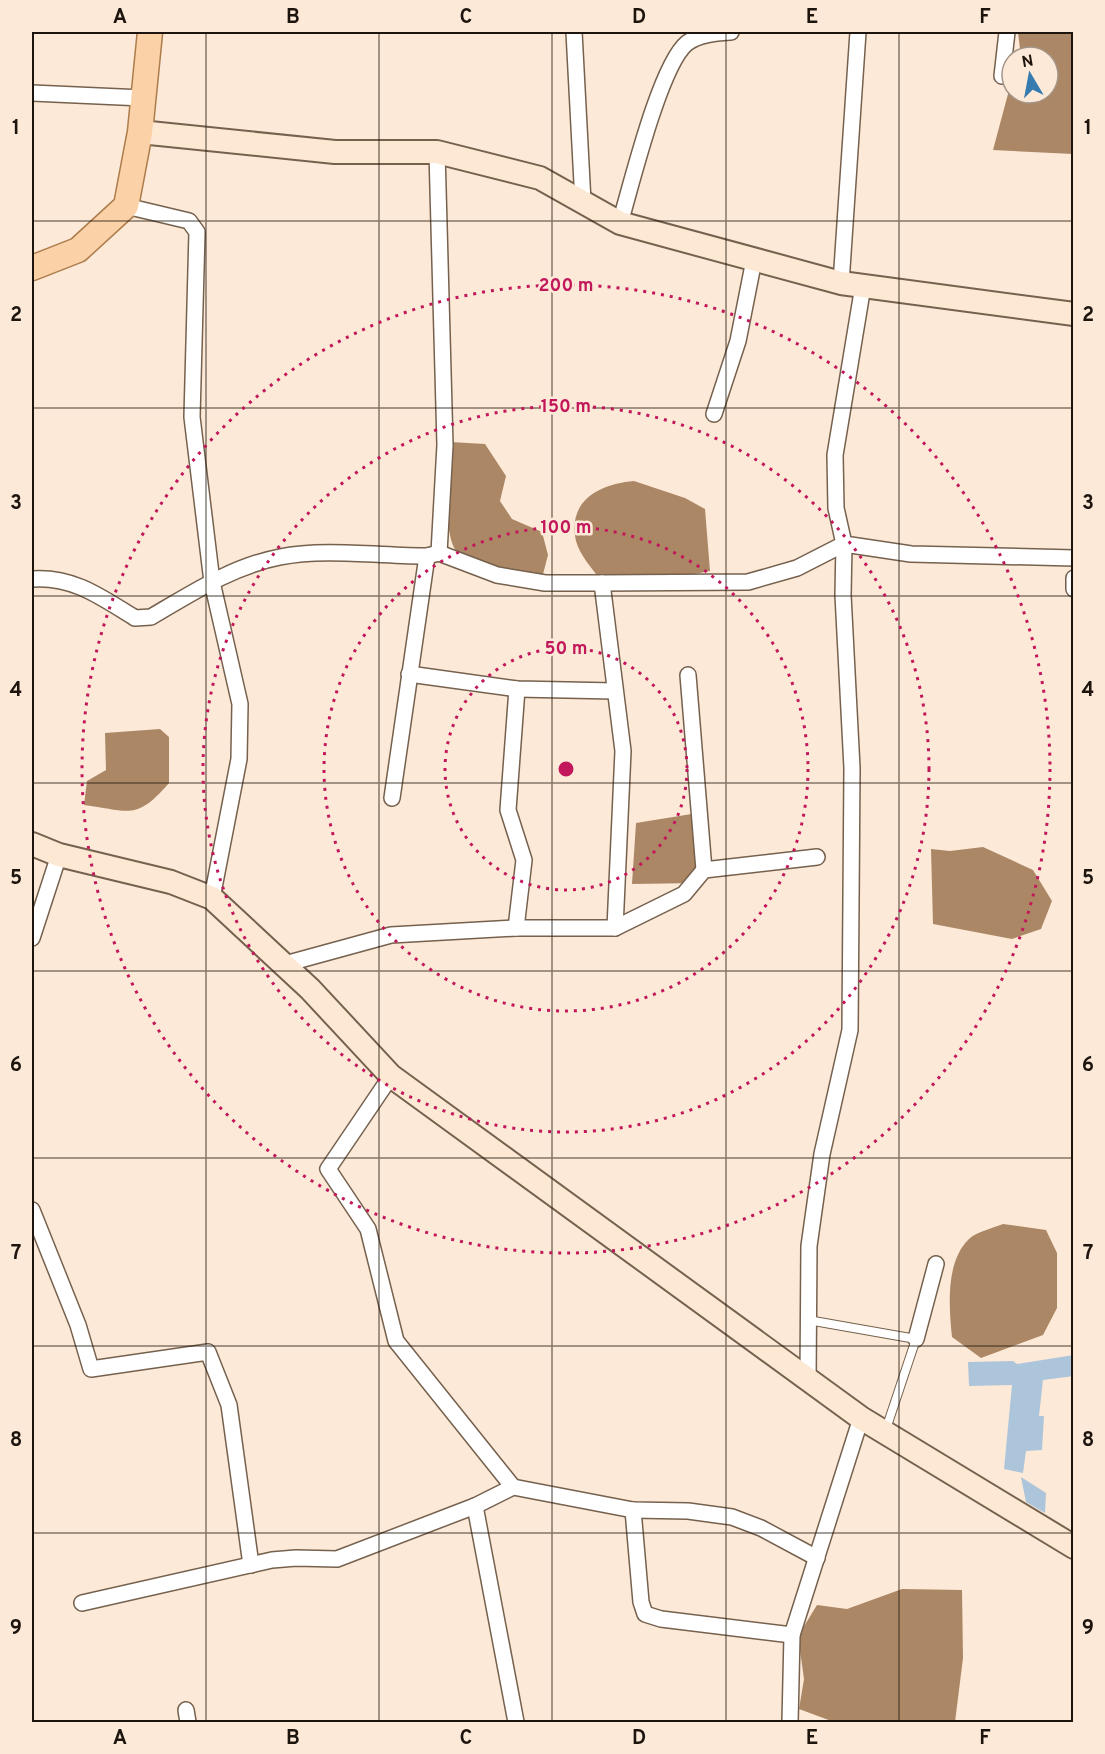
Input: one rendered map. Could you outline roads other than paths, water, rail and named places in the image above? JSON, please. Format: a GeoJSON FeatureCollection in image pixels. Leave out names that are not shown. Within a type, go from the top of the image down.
{"type":"FeatureCollection","features":[{"type":"Feature","properties":{"kind":"main road"},"geometry":{"type":"LineString","coordinates":[[32,268],[78,250],[126,206],[140,132],[150,32]]}},
{"type":"Feature","properties":{"kind":"street"},"geometry":{"type":"LineString","coordinates":[[574,32],[583,202]]}},
{"type":"Feature","properties":{"kind":"street"},"geometry":{"type":"LineString","coordinates":[[620,223],[654,109],[680,51],[701,36],[731,32]]}},
{"type":"Feature","properties":{"kind":"street"},"geometry":{"type":"LineString","coordinates":[[808,1380],[808,1246],[822,1154],[850,1030],[852,768],[843,595],[844,544],[836,508],[835,455],[852,284],[858,32]]}},
{"type":"Feature","properties":{"kind":"street"},"geometry":{"type":"LineString","coordinates":[[32,93],[143,98]]}},
{"type":"Feature","properties":{"kind":"street"},"geometry":{"type":"LineString","coordinates":[[140,132],[335,152],[438,152],[540,178],[620,223],[754,260],[852,284],[1074,314]]}},
{"type":"Feature","properties":{"kind":"street"},"geometry":{"type":"LineString","coordinates":[[392,798],[409,674],[433,555],[445,445],[438,152]]}},
{"type":"Feature","properties":{"kind":"street"},"geometry":{"type":"LineString","coordinates":[[126,206],[177,216],[189,221],[197,232],[192,417],[212,582],[240,704],[239,759],[212,898]]}},
{"type":"Feature","properties":{"kind":"street"},"geometry":{"type":"LineString","coordinates":[[714,414],[738,340],[754,260]]}},
{"type":"Feature","properties":{"kind":"street"},"geometry":{"type":"LineString","coordinates":[[32,579],[58,579],[72,582],[135,618],[143,619],[212,582],[248,566],[280,556],[433,555],[497,575],[545,583],[748,582],[797,568],[844,544],[911,554],[1074,558]]}},
{"type":"Feature","properties":{"kind":"street"},"geometry":{"type":"LineString","coordinates":[[1074,580],[1074,589]]}},
{"type":"Feature","properties":{"kind":"street"},"geometry":{"type":"LineString","coordinates":[[602,583],[623,752],[615,928]]}},
{"type":"Feature","properties":{"kind":"street"},"geometry":{"type":"LineString","coordinates":[[409,674],[517,689],[615,691]]}},
{"type":"Feature","properties":{"kind":"street"},"geometry":{"type":"LineString","coordinates":[[688,675],[704,870]]}},
{"type":"Feature","properties":{"kind":"street"},"geometry":{"type":"LineString","coordinates":[[516,928],[524,860],[508,810],[517,689]]}},
{"type":"Feature","properties":{"kind":"street"},"geometry":{"type":"LineString","coordinates":[[32,844],[59,855],[171,882],[212,898],[285,964],[391,1076],[861,1418],[1074,1546]]}},
{"type":"Feature","properties":{"kind":"street"},"geometry":{"type":"LineString","coordinates":[[32,938],[59,855]]}},
{"type":"Feature","properties":{"kind":"street"},"geometry":{"type":"LineString","coordinates":[[285,964],[391,935],[516,928],[615,928],[684,894],[704,870],[817,856]]}},
{"type":"Feature","properties":{"kind":"street"},"geometry":{"type":"LineString","coordinates":[[391,1076],[328,1169],[368,1228],[396,1341],[513,1487]]}},
{"type":"Feature","properties":{"kind":"street"},"geometry":{"type":"LineString","coordinates":[[32,1210],[78,1325],[91,1369],[208,1352],[229,1405],[251,1565]]}},
{"type":"Feature","properties":{"kind":"street"},"geometry":{"type":"LineString","coordinates":[[916,1339],[936,1264]]}},
{"type":"Feature","properties":{"kind":"street"},"geometry":{"type":"LineString","coordinates":[[790,1722],[792,1635],[861,1418]]}},
{"type":"Feature","properties":{"kind":"street"},"geometry":{"type":"LineString","coordinates":[[82,1604],[286,1558],[337,1559],[475,1506],[513,1487],[633,1510],[688,1511],[732,1517],[761,1528],[817,1558]]}},
{"type":"Feature","properties":{"kind":"street"},"geometry":{"type":"LineString","coordinates":[[475,1506],[516,1722]]}},
{"type":"Feature","properties":{"kind":"street"},"geometry":{"type":"LineString","coordinates":[[633,1510],[641,1602],[645,1614],[661,1619],[792,1635]]}},
{"type":"Feature","properties":{"kind":"lane"},"geometry":{"type":"LineString","coordinates":[[808,1320],[916,1339],[885,1433]]}}]}
